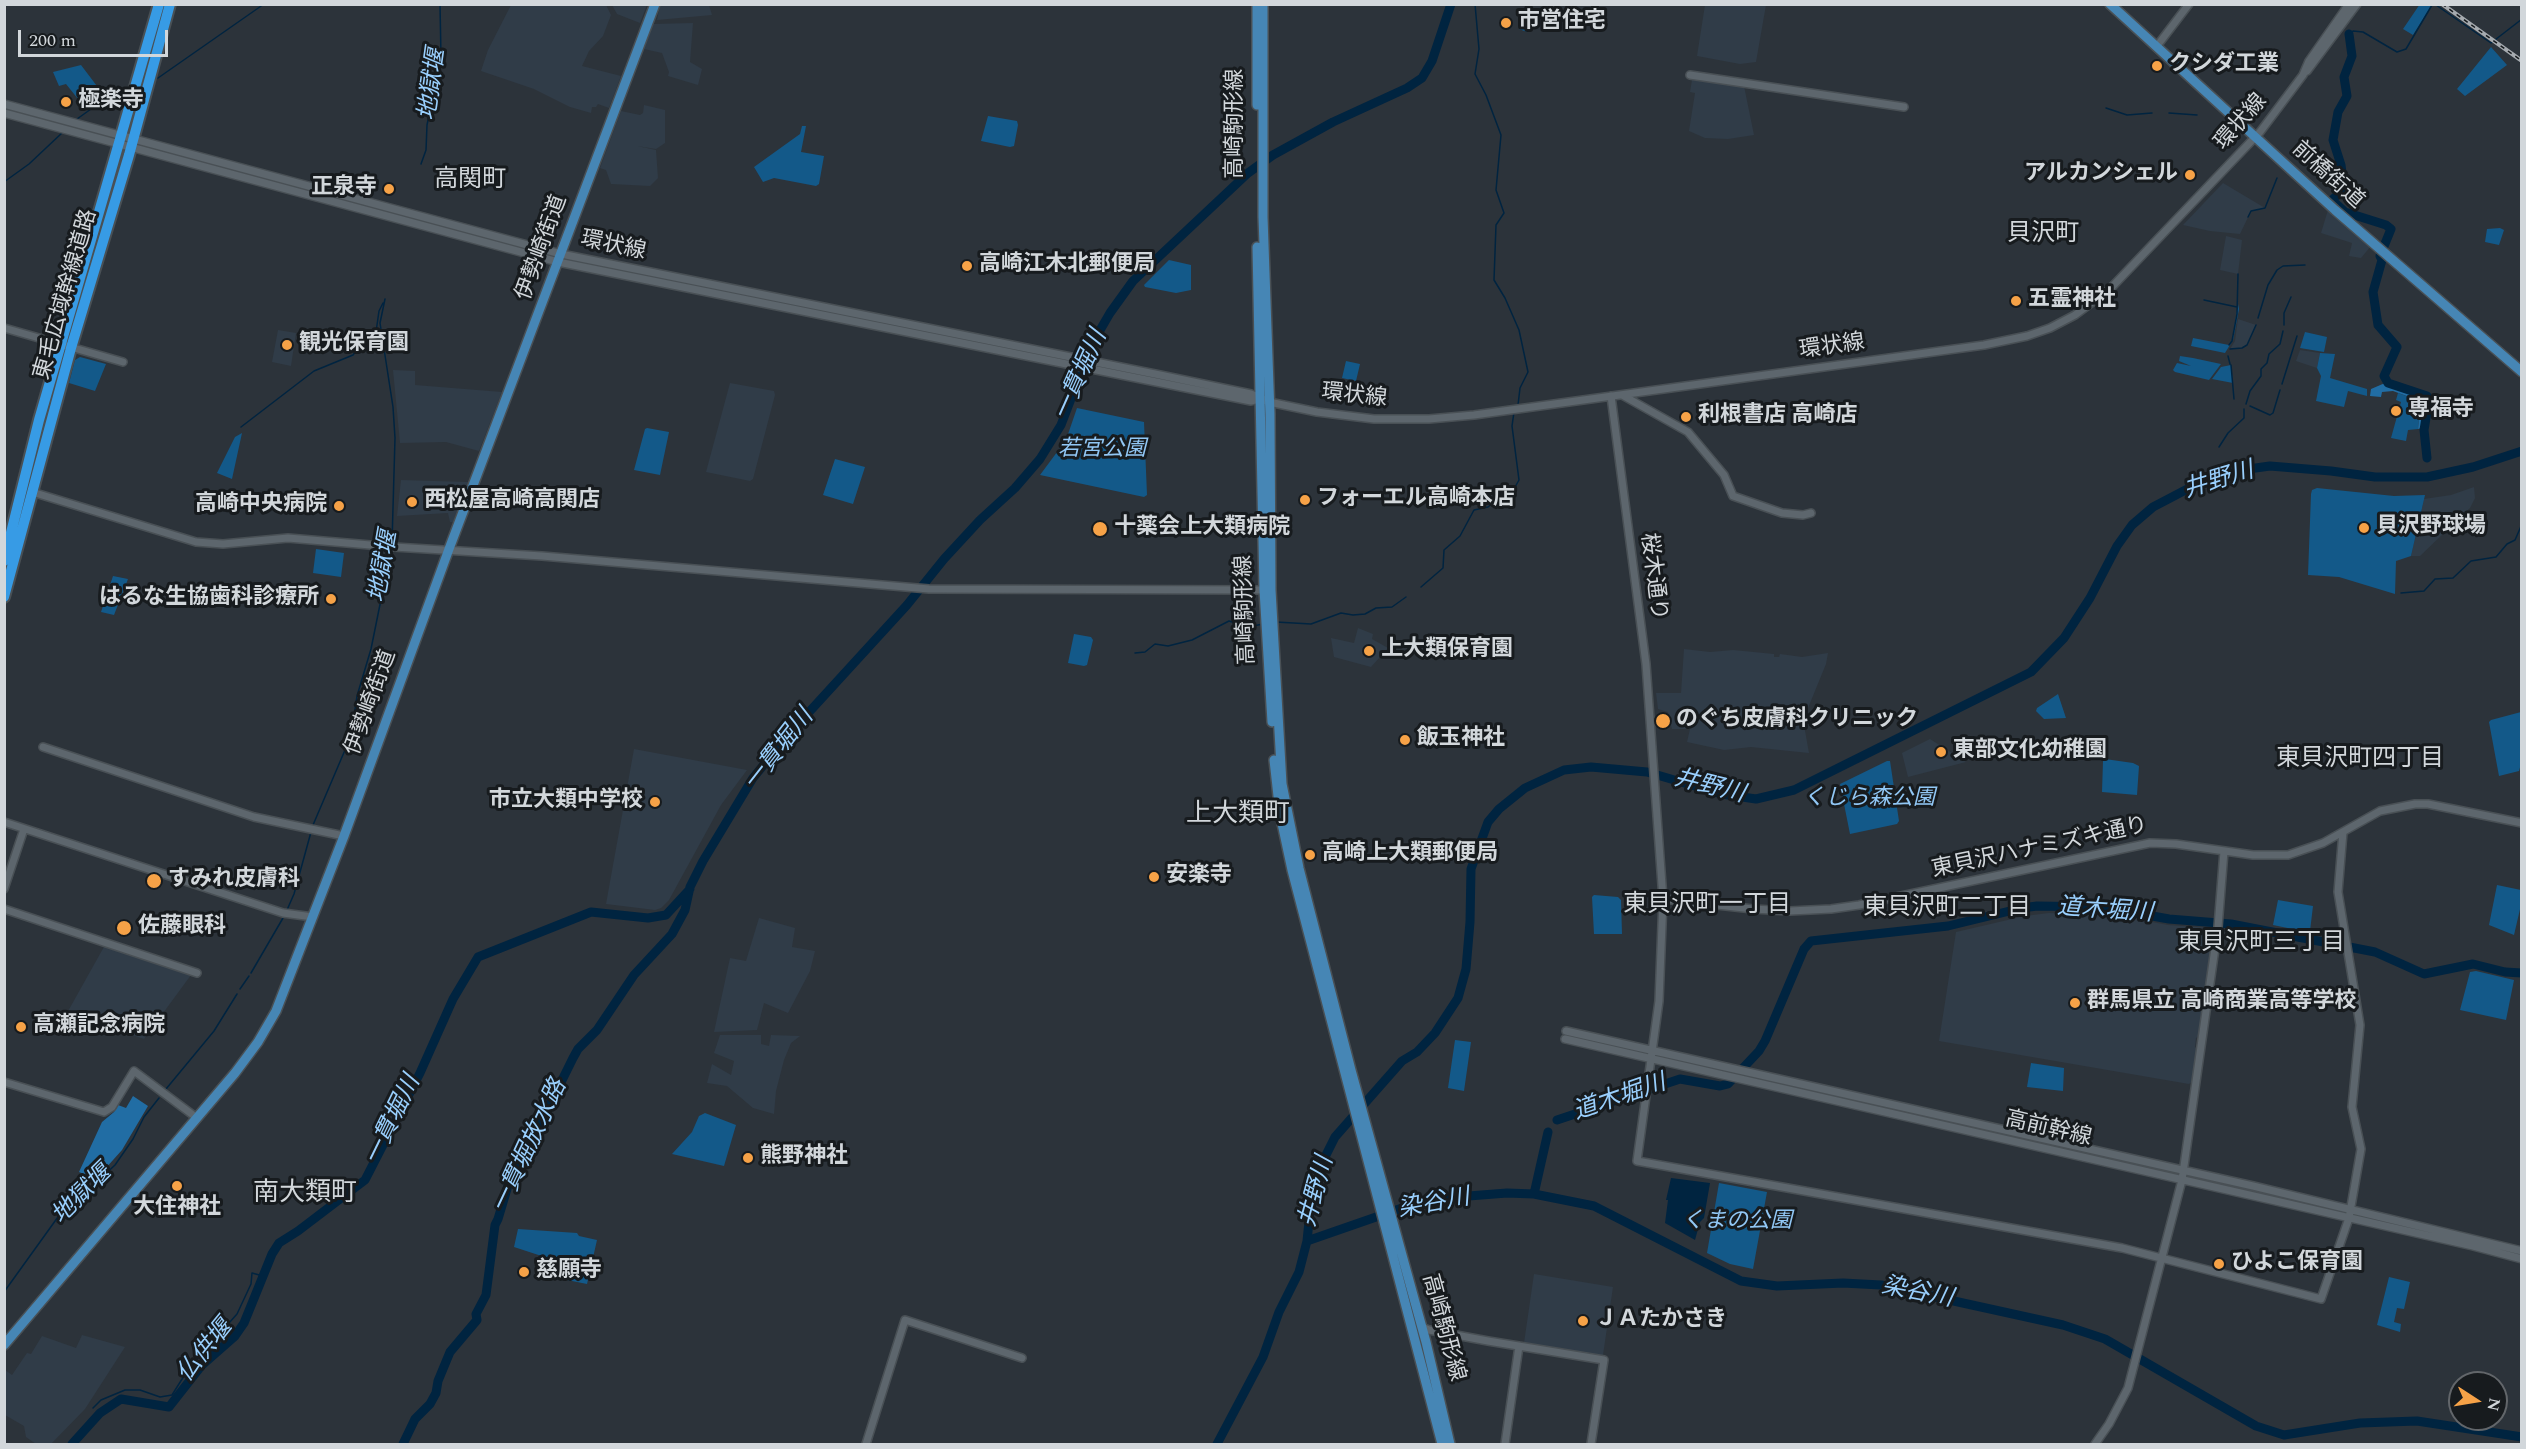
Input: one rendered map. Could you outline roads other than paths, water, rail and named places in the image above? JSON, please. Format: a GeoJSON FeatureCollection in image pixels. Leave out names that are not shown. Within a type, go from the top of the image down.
{"type":"FeatureCollection","features":[{"type":"Feature","properties":{"kind":"highway","name":"東毛広域幹線道路"},"geometry":{"type":"LineString","coordinates":[[4,561],[66,346],[120,139],[159,4]]}},
{"type":"Feature","properties":{"kind":"highway","name":"東毛広域幹線道路"},"geometry":{"type":"LineString","coordinates":[[4,597],[32,492],[66,346],[132,143],[170,4]]}},
{"type":"Feature","properties":{"kind":"main road","name":"伊勢崎街道"},"geometry":{"type":"LineString","coordinates":[[4,1345],[251,1052],[268,1027],[286,989],[344,836],[449,549],[655,4]]}},
{"type":"Feature","properties":{"kind":"main road","name":"高崎駒形線"},"geometry":{"type":"LineString","coordinates":[[1257,4],[1268,590],[1280,756],[1287,812],[1355,1095],[1384,1203],[1422,1327],[1450,1444]]}},
{"type":"Feature","properties":{"kind":"main road","name":"高崎駒形線"},"geometry":{"type":"LineString","coordinates":[[1260,157],[1263,4]]}},
{"type":"Feature","properties":{"kind":"main road","name":"前橋街道"},"geometry":{"type":"LineString","coordinates":[[2110,4],[2381,251],[2522,372]]}},
{"type":"Feature","properties":{"kind":"main road","name":"高崎駒形線"},"geometry":{"type":"LineString","coordinates":[[1390,1223],[1442,1444]]}},
{"type":"Feature","properties":{"kind":"street"},"geometry":{"type":"LineString","coordinates":[[2157,46],[2189,4]]}},
{"type":"Feature","properties":{"kind":"street"},"geometry":{"type":"LineString","coordinates":[[2345,16],[2349,4]]}},
{"type":"Feature","properties":{"kind":"street"},"geometry":{"type":"LineString","coordinates":[[2345,16],[2356,4]]}},
{"type":"Feature","properties":{"kind":"street","name":"環状線"},"geometry":{"type":"LineString","coordinates":[[4,104],[132,143],[559,258],[1090,364],[1251,401],[1264,400],[1344,416],[1400,420],[1467,416],[1622,395],[1984,345],[2037,333],[2075,315],[2110,289],[2255,138],[2303,75],[2309,61],[2345,16]]}},
{"type":"Feature","properties":{"kind":"street"},"geometry":{"type":"LineString","coordinates":[[1690,75],[1904,107]]}},
{"type":"Feature","properties":{"kind":"street","name":"環状線"},"geometry":{"type":"LineString","coordinates":[[4,113],[120,139]]}},
{"type":"Feature","properties":{"kind":"street"},"geometry":{"type":"LineString","coordinates":[[4,328],[123,362]]}},
{"type":"Feature","properties":{"kind":"street"},"geometry":{"type":"LineString","coordinates":[[1622,395],[1688,432],[1724,475],[1733,496],[1782,513],[1803,515],[1811,513]]}},
{"type":"Feature","properties":{"kind":"street","name":"桜木通り"},"geometry":{"type":"LineString","coordinates":[[1611,396],[1646,664],[1663,899]]}},
{"type":"Feature","properties":{"kind":"street"},"geometry":{"type":"LineString","coordinates":[[32,492],[196,542],[223,544],[288,538],[449,549],[929,589],[1268,590]]}},
{"type":"Feature","properties":{"kind":"street"},"geometry":{"type":"LineString","coordinates":[[43,747],[254,817],[344,836]]}},
{"type":"Feature","properties":{"kind":"street","name":"東貝沢ハナミズキ通り"},"geometry":{"type":"LineString","coordinates":[[1663,899],[1753,909],[1831,909],[1948,887],[2135,844],[2161,843],[2265,856],[2288,855],[2314,847],[2380,811],[2415,804],[2428,804],[2522,823]]}},
{"type":"Feature","properties":{"kind":"street"},"geometry":{"type":"LineString","coordinates":[[4,822],[283,913],[313,917]]}},
{"type":"Feature","properties":{"kind":"street"},"geometry":{"type":"LineString","coordinates":[[4,889],[24,829]]}},
{"type":"Feature","properties":{"kind":"street"},"geometry":{"type":"LineString","coordinates":[[1663,899],[1659,1001],[1637,1161],[2162,1257],[2321,1299],[2349,1218],[2361,1149],[2352,1107],[2360,1033],[2338,892],[2343,832]]}},
{"type":"Feature","properties":{"kind":"street"},"geometry":{"type":"LineString","coordinates":[[2095,1444],[2128,1388],[2182,1180],[2218,927],[2224,851]]}},
{"type":"Feature","properties":{"kind":"street"},"geometry":{"type":"LineString","coordinates":[[4,909],[197,973]]}},
{"type":"Feature","properties":{"kind":"street","name":"高前幹線"},"geometry":{"type":"LineString","coordinates":[[1566,1031],[1651,1055],[2522,1259]]}},
{"type":"Feature","properties":{"kind":"street","name":"高前幹線"},"geometry":{"type":"LineString","coordinates":[[1565,1039],[1651,1055],[2183,1171],[2522,1251]]}},
{"type":"Feature","properties":{"kind":"street"},"geometry":{"type":"LineString","coordinates":[[4,1082],[104,1112],[112,1107],[134,1071],[196,1118]]}},
{"type":"Feature","properties":{"kind":"street"},"geometry":{"type":"LineString","coordinates":[[866,1444],[905,1320],[1022,1358]]}},
{"type":"Feature","properties":{"kind":"street"},"geometry":{"type":"LineString","coordinates":[[1422,1327],[1604,1360],[1591,1444]]}},
{"type":"Feature","properties":{"kind":"street"},"geometry":{"type":"LineString","coordinates":[[1505,1444],[1519,1346]]}},
{"type":"Feature","properties":{"kind":"waterway"},"geometry":{"type":"LineString","coordinates":[[158,78],[264,4]]}},
{"type":"Feature","properties":{"kind":"waterway","name":"地獄堰"},"geometry":{"type":"LineString","coordinates":[[421,164],[426,150],[427,125],[441,57],[440,4]]}},
{"type":"Feature","properties":{"kind":"waterway","name":"一貫堀川"},"geometry":{"type":"LineString","coordinates":[[403,1444],[415,1419],[430,1404],[436,1393],[438,1381],[450,1352],[477,1320],[476,1314],[486,1295],[495,1225],[510,1179],[528,1149],[573,1058],[578,1049],[597,1030],[634,975],[672,934],[685,910],[690,887],[703,861],[753,778],[789,734],[907,605],[944,559],[980,520],[1015,488],[1040,459],[1061,425],[1092,344],[1110,313],[1133,281],[1248,173],[1273,155],[1333,122],[1407,88],[1422,78],[1432,61],[1451,4]]}},
{"type":"Feature","properties":{"kind":"waterway"},"geometry":{"type":"LineString","coordinates":[[1475,4],[1479,49],[1475,74],[1486,95],[1501,135],[1496,190],[1504,213],[1496,225],[1494,280],[1519,330],[1528,372],[1520,388],[1518,405]]}},
{"type":"Feature","properties":{"kind":"waterway"},"geometry":{"type":"LineString","coordinates":[[2349,34],[2353,31],[2363,32],[2397,52],[2406,49],[2432,5],[2436,5],[2491,43],[2522,19]]}},
{"type":"Feature","properties":{"kind":"waterway"},"geometry":{"type":"LineString","coordinates":[[2349,34],[2352,56],[2344,77],[2347,96],[2338,112],[2333,140],[2341,165],[2344,189],[2332,200],[2345,212],[2386,225],[2391,229],[2380,256],[2382,260],[2373,292],[2378,325],[2397,347],[2384,376],[2388,383],[2427,396],[2429,400],[2424,430],[2427,458]]}},
{"type":"Feature","properties":{"kind":"waterway"},"geometry":{"type":"LineString","coordinates":[[117,99],[125,98]]}},
{"type":"Feature","properties":{"kind":"waterway"},"geometry":{"type":"LineString","coordinates":[[77,119],[91,109],[111,101]]}},
{"type":"Feature","properties":{"kind":"waterway"},"geometry":{"type":"LineString","coordinates":[[2106,108],[2127,115],[2152,113]]}},
{"type":"Feature","properties":{"kind":"waterway"},"geometry":{"type":"LineString","coordinates":[[2169,113],[2197,115]]}},
{"type":"Feature","properties":{"kind":"waterway"},"geometry":{"type":"LineString","coordinates":[[4,182],[29,164],[63,132]]}},
{"type":"Feature","properties":{"kind":"waterway"},"geometry":{"type":"LineString","coordinates":[[2248,217],[2251,211],[2265,208],[2277,178]]}},
{"type":"Feature","properties":{"kind":"waterway"},"geometry":{"type":"LineString","coordinates":[[2258,318],[2268,285],[2277,270],[2283,266],[2305,265]]}},
{"type":"Feature","properties":{"kind":"waterway"},"geometry":{"type":"LineString","coordinates":[[2229,345],[2232,341],[2237,314],[2238,274]]}},
{"type":"Feature","properties":{"kind":"waterway"},"geometry":{"type":"LineString","coordinates":[[2284,325],[2284,313],[2291,297]]}},
{"type":"Feature","properties":{"kind":"waterway","name":"地獄堰"},"geometry":{"type":"LineString","coordinates":[[385,299],[380,323],[393,407],[395,438],[392,543]]}},
{"type":"Feature","properties":{"kind":"waterway"},"geometry":{"type":"LineString","coordinates":[[2204,300],[2237,307]]}},
{"type":"Feature","properties":{"kind":"waterway"},"geometry":{"type":"LineString","coordinates":[[241,427],[314,371],[353,355],[364,341],[376,332],[379,311],[383,303]]}},
{"type":"Feature","properties":{"kind":"waterway"},"geometry":{"type":"LineString","coordinates":[[2230,349],[2247,345],[2256,325]]}},
{"type":"Feature","properties":{"kind":"waterway"},"geometry":{"type":"LineString","coordinates":[[2246,404],[2250,391],[2261,376],[2261,369],[2267,363],[2269,354],[2280,344],[2283,331]]}},
{"type":"Feature","properties":{"kind":"waterway"},"geometry":{"type":"LineString","coordinates":[[2282,384],[2297,336]]}},
{"type":"Feature","properties":{"kind":"waterway"},"geometry":{"type":"LineString","coordinates":[[2228,356],[2230,364]]}},
{"type":"Feature","properties":{"kind":"waterway"},"geometry":{"type":"LineString","coordinates":[[2231,365],[2234,399]]}},
{"type":"Feature","properties":{"kind":"waterway"},"geometry":{"type":"LineString","coordinates":[[2250,406],[2270,415],[2273,413],[2280,390]]}},
{"type":"Feature","properties":{"kind":"waterway"},"geometry":{"type":"LineString","coordinates":[[2219,447],[2228,433],[2244,418],[2244,409]]}},
{"type":"Feature","properties":{"kind":"waterway"},"geometry":{"type":"LineString","coordinates":[[1421,587],[1443,568],[1444,550],[1460,536],[1474,510],[1488,507],[1495,501],[1510,496],[1519,480],[1512,426],[1514,412]]}},
{"type":"Feature","properties":{"kind":"waterway","name":"井野川"},"geometry":{"type":"LineString","coordinates":[[1217,1444],[1263,1357],[1279,1312],[1299,1272],[1307,1241],[1311,1202],[1325,1157],[1335,1137],[1402,1061],[1417,1052],[1435,1033],[1458,998],[1466,969],[1471,869],[1488,822],[1499,809],[1525,788],[1564,770],[1591,767],[1647,772],[1722,794],[1756,799],[1794,790],[2031,672],[2064,638],[2090,598],[2117,546],[2132,525],[2153,507],[2197,484],[2241,470],[2270,466],[2375,477],[2427,477],[2473,467],[2522,451]]}},
{"type":"Feature","properties":{"kind":"waterway"},"geometry":{"type":"LineString","coordinates":[[2401,593],[2424,591],[2435,579],[2453,578],[2471,561],[2496,557],[2507,544],[2515,540],[2522,524]]}},
{"type":"Feature","properties":{"kind":"waterway","name":"地獄堰"},"geometry":{"type":"LineString","coordinates":[[313,825],[351,736],[357,696],[371,649],[391,550]]}},
{"type":"Feature","properties":{"kind":"waterway"},"geometry":{"type":"LineString","coordinates":[[1276,622],[1311,624],[1341,613],[1365,614],[1376,608],[1392,607],[1406,597]]}},
{"type":"Feature","properties":{"kind":"waterway"},"geometry":{"type":"LineString","coordinates":[[1135,653],[1145,652],[1155,644],[1168,646],[1192,640],[1229,621],[1248,627],[1263,624]]}},
{"type":"Feature","properties":{"kind":"waterway","name":"地獄堰"},"geometry":{"type":"LineString","coordinates":[[287,910],[294,894],[311,832]]}},
{"type":"Feature","properties":{"kind":"waterway","name":"一貫堀川"},"geometry":{"type":"LineString","coordinates":[[72,1444],[100,1413],[121,1399],[169,1407],[202,1365],[235,1336],[244,1323],[272,1254],[279,1243],[365,1180],[420,1073],[453,999],[478,957],[591,912],[648,918],[666,915],[690,889]]}},
{"type":"Feature","properties":{"kind":"waterway","name":"道木堀川"},"geometry":{"type":"LineString","coordinates":[[1557,1120],[1680,1079],[1720,1086],[1728,1084],[1759,1051],[1765,1041],[1804,949],[1811,941],[1948,926],[2022,908],[2037,906],[2102,907],[2169,919],[2231,924],[2375,952],[2424,974],[2473,964],[2505,972],[2522,973]]}},
{"type":"Feature","properties":{"kind":"waterway","name":"地獄堰"},"geometry":{"type":"LineString","coordinates":[[251,973],[283,918]]}},
{"type":"Feature","properties":{"kind":"waterway","name":"地獄堰"},"geometry":{"type":"LineString","coordinates":[[240,989],[249,976]]}},
{"type":"Feature","properties":{"kind":"waterway","name":"地獄堰"},"geometry":{"type":"LineString","coordinates":[[166,1089],[214,1031],[237,994]]}},
{"type":"Feature","properties":{"kind":"waterway","name":"地獄堰"},"geometry":{"type":"LineString","coordinates":[[4,1292],[63,1210],[79,1199],[115,1165],[133,1139],[144,1117],[159,1098]]}},
{"type":"Feature","properties":{"kind":"waterway","name":"道木堀川"},"geometry":{"type":"LineString","coordinates":[[1534,1194],[1548,1132]]}},
{"type":"Feature","properties":{"kind":"waterway","name":"染谷川"},"geometry":{"type":"LineString","coordinates":[[1307,1241],[1402,1208],[1456,1197],[1507,1193],[1534,1194],[1594,1206],[1741,1281],[1777,1286],[1843,1283],[1881,1285],[2063,1325],[2105,1339],[2256,1426],[2284,1435],[2360,1423],[2417,1421],[2522,1437]]}},
{"type":"Feature","properties":{"kind":"waterway","name":"仏供堰"},"geometry":{"type":"LineString","coordinates":[[93,1408],[101,1400],[125,1390],[140,1390],[160,1397],[172,1395],[189,1368],[237,1314],[251,1284],[252,1273],[263,1276]]}},
{"type":"Feature","properties":{"kind":"railway"},"geometry":{"type":"LineString","coordinates":[[2442,4],[2522,61]]}},
{"type":"Feature","properties":{"kind":"place","name":"市営住宅"},"geometry":{"type":"Point","coordinates":[1506,23]}},
{"type":"Feature","properties":{"kind":"place","name":"クシダ工業"},"geometry":{"type":"Point","coordinates":[2157,66]}},
{"type":"Feature","properties":{"kind":"place","name":"極楽寺"},"geometry":{"type":"Point","coordinates":[66,102]}},
{"type":"Feature","properties":{"kind":"place","name":"アルカンシェル"},"geometry":{"type":"Point","coordinates":[2190,175]}},
{"type":"Feature","properties":{"kind":"place","name":"正泉寺"},"geometry":{"type":"Point","coordinates":[389,189]}},
{"type":"Feature","properties":{"kind":"place","name":"高崎江木北郵便局"},"geometry":{"type":"Point","coordinates":[967,266]}},
{"type":"Feature","properties":{"kind":"place","name":"五霊神社"},"geometry":{"type":"Point","coordinates":[2016,301]}},
{"type":"Feature","properties":{"kind":"place","name":"観光保育園"},"geometry":{"type":"Point","coordinates":[287,345]}},
{"type":"Feature","properties":{"kind":"place","name":"専福寺"},"geometry":{"type":"Point","coordinates":[2396,411]}},
{"type":"Feature","properties":{"kind":"place","name":"利根書店 高崎店"},"geometry":{"type":"Point","coordinates":[1686,417]}},
{"type":"Feature","properties":{"kind":"place","name":"フォーエル高崎本店"},"geometry":{"type":"Point","coordinates":[1305,500]}},
{"type":"Feature","properties":{"kind":"place","name":"西松屋高崎高関店"},"geometry":{"type":"Point","coordinates":[412,502]}},
{"type":"Feature","properties":{"kind":"place","name":"高崎中央病院"},"geometry":{"type":"Point","coordinates":[339,506]}},
{"type":"Feature","properties":{"kind":"place","name":"貝沢野球場"},"geometry":{"type":"Point","coordinates":[2364,528]}},
{"type":"Feature","properties":{"kind":"place","name":"十薬会上大類病院"},"geometry":{"type":"Point","coordinates":[1100,529]}},
{"type":"Feature","properties":{"kind":"place","name":"はるな生協歯科診療所"},"geometry":{"type":"Point","coordinates":[331,599]}},
{"type":"Feature","properties":{"kind":"place","name":"上大類保育園"},"geometry":{"type":"Point","coordinates":[1369,651]}},
{"type":"Feature","properties":{"kind":"place","name":"のぐち皮膚科クリニック"},"geometry":{"type":"Point","coordinates":[1663,721]}},
{"type":"Feature","properties":{"kind":"place","name":"飯玉神社"},"geometry":{"type":"Point","coordinates":[1405,740]}},
{"type":"Feature","properties":{"kind":"place","name":"東部文化幼稚園"},"geometry":{"type":"Point","coordinates":[1941,752]}},
{"type":"Feature","properties":{"kind":"place","name":"市立大類中学校"},"geometry":{"type":"Point","coordinates":[655,802]}},
{"type":"Feature","properties":{"kind":"place","name":"高崎上大類郵便局"},"geometry":{"type":"Point","coordinates":[1310,855]}},
{"type":"Feature","properties":{"kind":"place","name":"安楽寺"},"geometry":{"type":"Point","coordinates":[1154,877]}},
{"type":"Feature","properties":{"kind":"place","name":"すみれ皮膚科"},"geometry":{"type":"Point","coordinates":[154,881]}},
{"type":"Feature","properties":{"kind":"place","name":"佐藤眼科"},"geometry":{"type":"Point","coordinates":[124,928]}},
{"type":"Feature","properties":{"kind":"place","name":"群馬県立 高崎商業高等学校"},"geometry":{"type":"Point","coordinates":[2075,1003]}},
{"type":"Feature","properties":{"kind":"place","name":"高瀬記念病院"},"geometry":{"type":"Point","coordinates":[21,1027]}},
{"type":"Feature","properties":{"kind":"place","name":"熊野神社"},"geometry":{"type":"Point","coordinates":[748,1158]}},
{"type":"Feature","properties":{"kind":"place","name":"大住神社"},"geometry":{"type":"Point","coordinates":[177,1186]}},
{"type":"Feature","properties":{"kind":"place","name":"ひよこ保育園"},"geometry":{"type":"Point","coordinates":[2219,1264]}},
{"type":"Feature","properties":{"kind":"place","name":"慈願寺"},"geometry":{"type":"Point","coordinates":[524,1272]}},
{"type":"Feature","properties":{"kind":"place","name":"ＪＡたかさき"},"geometry":{"type":"Point","coordinates":[1583,1321]}},
{"type":"Feature","properties":{"kind":"district","name":"高関町"},"geometry":{"type":"Point","coordinates":[470,181]}},
{"type":"Feature","properties":{"kind":"district","name":"貝沢町"},"geometry":{"type":"Point","coordinates":[2043,235]}},
{"type":"Feature","properties":{"kind":"district","name":"東貝沢町四丁目"},"geometry":{"type":"Point","coordinates":[2360,760]}},
{"type":"Feature","properties":{"kind":"district","name":"上大類町"},"geometry":{"type":"Point","coordinates":[1238,816]}},
{"type":"Feature","properties":{"kind":"district","name":"東貝沢町一丁目"},"geometry":{"type":"Point","coordinates":[1707,906]}},
{"type":"Feature","properties":{"kind":"district","name":"東貝沢町二丁目"},"geometry":{"type":"Point","coordinates":[1947,909]}},
{"type":"Feature","properties":{"kind":"district","name":"東貝沢町三丁目"},"geometry":{"type":"Point","coordinates":[2261,944]}},
{"type":"Feature","properties":{"kind":"district","name":"南大類町"},"geometry":{"type":"Point","coordinates":[305,1195]}},
{"type":"Feature","properties":{"kind":"park label","name":"若宮公園"},"geometry":{"type":"Point","coordinates":[1102,451]}},
{"type":"Feature","properties":{"kind":"park label","name":"くじら森公園"},"geometry":{"type":"Point","coordinates":[1869,800]}},
{"type":"Feature","properties":{"kind":"park label","name":"くまの公園"},"geometry":{"type":"Point","coordinates":[1737,1223]}},
{"type":"Feature","properties":{"kind":"water label","name":"一貫堀放水路"},"geometry":{"type":"Point","coordinates":[531,1147]}}]}
